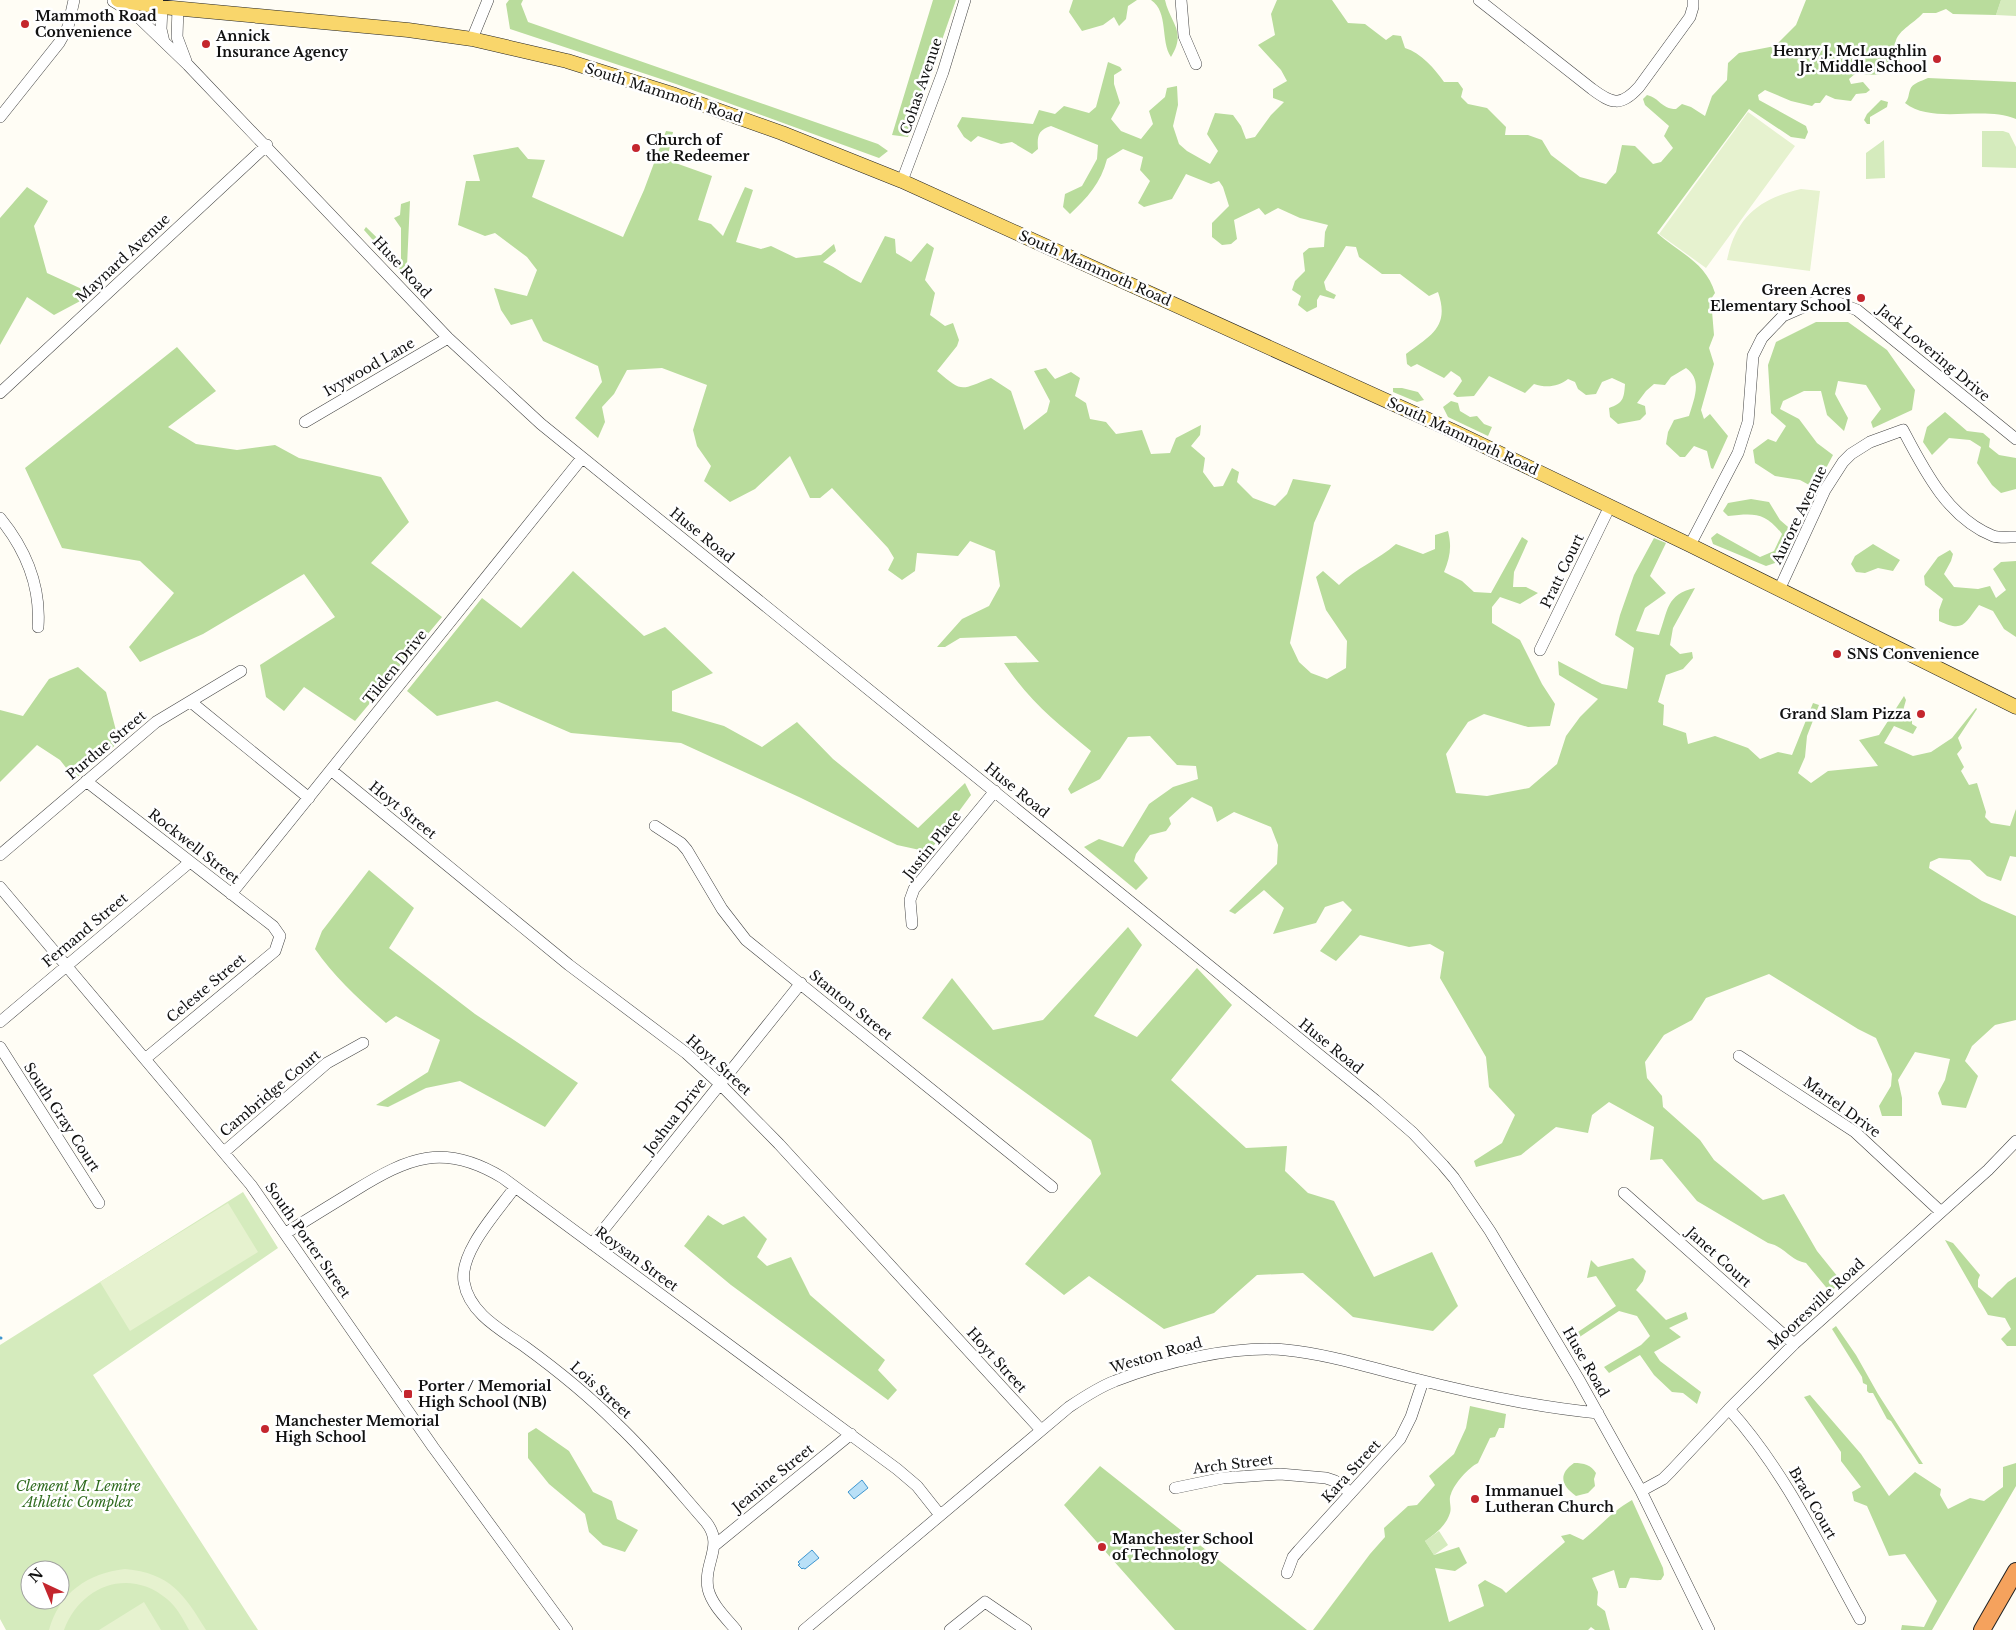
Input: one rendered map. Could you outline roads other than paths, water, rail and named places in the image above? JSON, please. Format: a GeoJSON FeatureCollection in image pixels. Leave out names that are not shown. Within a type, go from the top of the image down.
{"type":"FeatureCollection","features":[{"type":"Feature","properties":{"kind":"highway"},"geometry":{"type":"LineString","coordinates":[[1982,1630],[2016,1571]]}},
{"type":"Feature","properties":{"kind":"main road","name":"South Mammoth Road"},"geometry":{"type":"LineString","coordinates":[[118,0],[298,21],[408,30],[472,38],[567,61],[675,95],[782,133],[902,181],[1360,388],[1610,506],[2016,707]]}},
{"type":"Feature","properties":{"kind":"street"},"geometry":{"type":"LineString","coordinates":[[0,117],[59,43],[68,27],[74,0]]}},
{"type":"Feature","properties":{"kind":"street","name":"Huse Road"},"geometry":{"type":"LineString","coordinates":[[112,0],[136,15],[188,65],[448,338],[500,387],[582,458],[995,791],[1413,1132],[1454,1178],[1478,1213],[1578,1378],[1640,1491],[1709,1630]]}},
{"type":"Feature","properties":{"kind":"street"},"geometry":{"type":"LineString","coordinates":[[472,38],[488,0]]}},
{"type":"Feature","properties":{"kind":"street","name":"Cohas Avenue"},"geometry":{"type":"LineString","coordinates":[[902,181],[943,72],[966,0]]}},
{"type":"Feature","properties":{"kind":"street"},"geometry":{"type":"LineString","coordinates":[[1181,0],[1184,36],[1196,64]]}},
{"type":"Feature","properties":{"kind":"street"},"geometry":{"type":"LineString","coordinates":[[1479,0],[1592,89],[1604,98],[1613,101],[1623,100],[1632,95],[1639,87],[1690,17],[1693,7],[1692,0]]}},
{"type":"Feature","properties":{"kind":"street"},"geometry":{"type":"LineString","coordinates":[[162,6],[161,29],[164,44]]}},
{"type":"Feature","properties":{"kind":"street","name":"Huse Road"},"geometry":{"type":"LineString","coordinates":[[178,8],[177,37],[180,50],[188,65]]}},
{"type":"Feature","properties":{"kind":"street","name":"Maynard Avenue"},"geometry":{"type":"LineString","coordinates":[[0,393],[266,146]]}},
{"type":"Feature","properties":{"kind":"street","name":"Jack Lovering Drive"},"geometry":{"type":"LineString","coordinates":[[1690,545],[1738,453],[1748,422],[1754,356],[1762,338],[1783,316],[1815,302],[1836,302],[1857,310],[2016,439]]}},
{"type":"Feature","properties":{"kind":"street","name":"Ivywood Lane"},"geometry":{"type":"LineString","coordinates":[[304,422],[448,338]]}},
{"type":"Feature","properties":{"kind":"street","name":"Aurore Avenue"},"geometry":{"type":"LineString","coordinates":[[1780,590],[1825,490],[1843,462],[1850,454],[1870,442],[1903,430],[1930,479],[1942,496],[1967,520],[1994,536],[2016,537]]}},
{"type":"Feature","properties":{"kind":"street","name":"Tilden Drive"},"geometry":{"type":"LineString","coordinates":[[231,894],[582,458]]}},
{"type":"Feature","properties":{"kind":"street","name":"Pratt Court"},"geometry":{"type":"LineString","coordinates":[[1540,650],[1610,506]]}},
{"type":"Feature","properties":{"kind":"street"},"geometry":{"type":"LineString","coordinates":[[0,518],[13,534],[26,556],[34,582],[39,610],[38,627]]}},
{"type":"Feature","properties":{"kind":"street","name":"Purdue Street"},"geometry":{"type":"LineString","coordinates":[[0,855],[156,722],[241,671]]}},
{"type":"Feature","properties":{"kind":"street"},"geometry":{"type":"LineString","coordinates":[[191,702],[309,798]]}},
{"type":"Feature","properties":{"kind":"street","name":"Hoyt Street"},"geometry":{"type":"LineString","coordinates":[[331,770],[569,965],[686,1053],[720,1084],[779,1144],[1041,1430]]}},
{"type":"Feature","properties":{"kind":"street","name":"Rockwell Street"},"geometry":{"type":"LineString","coordinates":[[86,781],[273,926],[280,936]]}},
{"type":"Feature","properties":{"kind":"street","name":"Justin Place"},"geometry":{"type":"LineString","coordinates":[[912,924],[910,900],[914,889],[995,791]]}},
{"type":"Feature","properties":{"kind":"street","name":"Stanton Street"},"geometry":{"type":"LineString","coordinates":[[654,826],[680,843],[687,850],[738,932],[759,952],[1052,1187]]}},
{"type":"Feature","properties":{"kind":"street","name":"Fernand Street"},"geometry":{"type":"LineString","coordinates":[[0,1022],[190,862]]}},
{"type":"Feature","properties":{"kind":"street","name":"South Porter Street"},"geometry":{"type":"LineString","coordinates":[[0,887],[251,1184],[434,1448],[567,1630]]}},
{"type":"Feature","properties":{"kind":"street","name":"Celeste Street"},"geometry":{"type":"LineString","coordinates":[[145,1059],[275,951],[280,936]]}},
{"type":"Feature","properties":{"kind":"street","name":"Joshua Drive"},"geometry":{"type":"LineString","coordinates":[[592,1244],[801,984]]}},
{"type":"Feature","properties":{"kind":"street","name":"Cambridge Court"},"geometry":{"type":"LineString","coordinates":[[224,1152],[327,1063],[363,1043]]}},
{"type":"Feature","properties":{"kind":"street","name":"South Gray Court"},"geometry":{"type":"LineString","coordinates":[[0,1047],[100,1203]]}},
{"type":"Feature","properties":{"kind":"street","name":"Martel Drive"},"geometry":{"type":"LineString","coordinates":[[1739,1056],[1855,1132],[1941,1212]]}},
{"type":"Feature","properties":{"kind":"street","name":"Mooresville Road"},"geometry":{"type":"LineString","coordinates":[[1640,1491],[1663,1479],[1794,1344],[1988,1170],[2016,1141]]}},
{"type":"Feature","properties":{"kind":"street","name":"Roysan Street"},"geometry":{"type":"LineString","coordinates":[[286,1233],[383,1173],[406,1162],[431,1157],[456,1159],[481,1166],[503,1178],[851,1434],[908,1478],[929,1499],[940,1515]]}},
{"type":"Feature","properties":{"kind":"street","name":"Lois Street"},"geometry":{"type":"LineString","coordinates":[[515,1187],[468,1256],[464,1268],[464,1281],[467,1293],[474,1305],[491,1322],[564,1375],[618,1425],[712,1529],[715,1545]]}},
{"type":"Feature","properties":{"kind":"street","name":"Janet Court"},"geometry":{"type":"LineString","coordinates":[[1624,1193],[1794,1344]]}},
{"type":"Feature","properties":{"kind":"street","name":"Weston Road"},"geometry":{"type":"LineString","coordinates":[[804,1630],[1069,1407],[1114,1381],[1173,1364],[1247,1350],[1285,1350],[1322,1356],[1423,1381],[1541,1406],[1598,1413]]}},
{"type":"Feature","properties":{"kind":"street","name":"Kara Street"},"geometry":{"type":"LineString","coordinates":[[1287,1573],[1293,1557],[1400,1439],[1411,1417],[1423,1381]]}},
{"type":"Feature","properties":{"kind":"street","name":"Brad Court"},"geometry":{"type":"LineString","coordinates":[[1729,1409],[1757,1441],[1775,1468],[1860,1619]]}},
{"type":"Feature","properties":{"kind":"street","name":"Jeanine Street"},"geometry":{"type":"LineString","coordinates":[[715,1545],[851,1434]]}},
{"type":"Feature","properties":{"kind":"street","name":"Arch Street"},"geometry":{"type":"LineString","coordinates":[[1175,1488],[1223,1478],[1280,1474],[1326,1478],[1335,1481],[1352,1493]]}},
{"type":"Feature","properties":{"kind":"street"},"geometry":{"type":"LineString","coordinates":[[715,1545],[708,1564],[708,1588],[718,1608],[736,1630]]}},
{"type":"Feature","properties":{"kind":"street"},"geometry":{"type":"LineString","coordinates":[[950,1630],[985,1602],[1026,1630]]}},
{"type":"Feature","properties":{"kind":"water"},"geometry":{"type":"Polygon","coordinates":[[[862,1480],[868,1488],[854,1499],[848,1492],[862,1480]]]}},
{"type":"Feature","properties":{"kind":"water"},"geometry":{"type":"Polygon","coordinates":[[[812,1550],[819,1558],[805,1569],[802,1569],[798,1562],[812,1550]]]}},
{"type":"Feature","properties":{"kind":"place","name":"Mammoth Road Convenience"},"geometry":{"type":"Point","coordinates":[25,24]}},
{"type":"Feature","properties":{"kind":"place","name":"Annick Insurance Agency"},"geometry":{"type":"Point","coordinates":[206,44]}},
{"type":"Feature","properties":{"kind":"place","name":"Henry J. McLaughlin Jr. Middle School"},"geometry":{"type":"Point","coordinates":[1937,59]}},
{"type":"Feature","properties":{"kind":"place","name":"Church of the Redeemer"},"geometry":{"type":"Point","coordinates":[636,148]}},
{"type":"Feature","properties":{"kind":"place","name":"Green Acres Elementary School"},"geometry":{"type":"Point","coordinates":[1861,298]}},
{"type":"Feature","properties":{"kind":"place","name":"SNS Convenience"},"geometry":{"type":"Point","coordinates":[1837,654]}},
{"type":"Feature","properties":{"kind":"place","name":"Grand Slam Pizza"},"geometry":{"type":"Point","coordinates":[1921,714]}},
{"type":"Feature","properties":{"kind":"place","name":"Porter / Memorial High School (NB)"},"geometry":{"type":"Point","coordinates":[408,1394]}},
{"type":"Feature","properties":{"kind":"place","name":"Manchester Memorial High School"},"geometry":{"type":"Point","coordinates":[265,1429]}},
{"type":"Feature","properties":{"kind":"place","name":"Immanuel Lutheran Church"},"geometry":{"type":"Point","coordinates":[1475,1499]}},
{"type":"Feature","properties":{"kind":"place","name":"Manchester School of Technology"},"geometry":{"type":"Point","coordinates":[1102,1547]}},
{"type":"Feature","properties":{"kind":"park label","name":"Clement M. Lemire Athletic Complex"},"geometry":{"type":"Point","coordinates":[78,1494]}}]}
